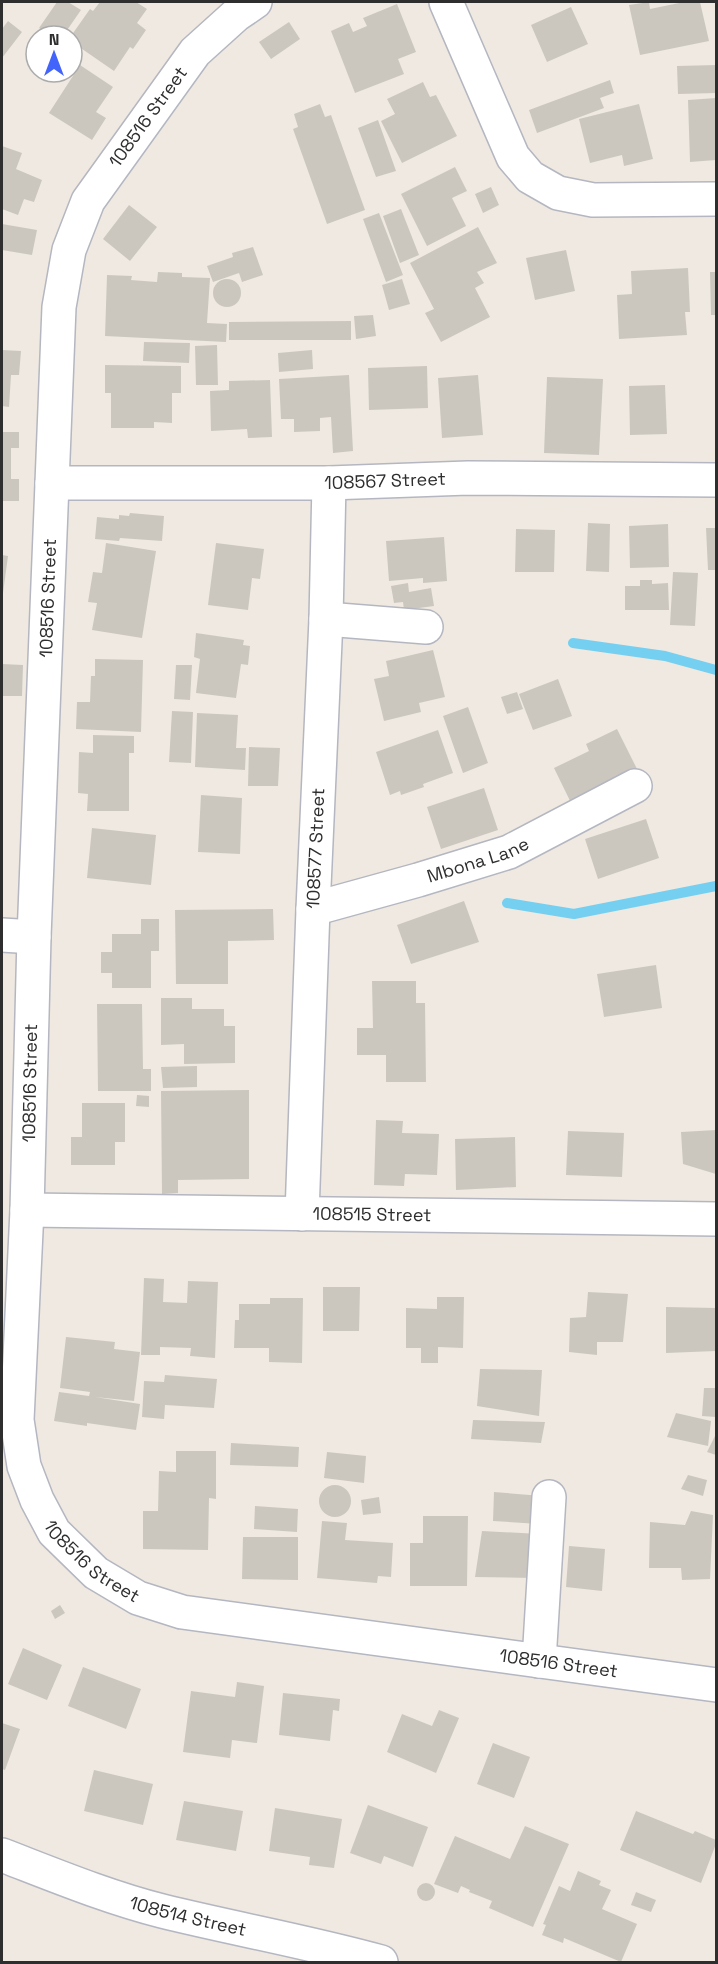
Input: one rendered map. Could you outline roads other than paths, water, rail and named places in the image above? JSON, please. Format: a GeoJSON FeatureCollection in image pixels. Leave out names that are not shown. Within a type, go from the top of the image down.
{"type":"FeatureCollection","features":[{"type":"Feature","properties":{"kind":"street","name":"108516 Street"},"geometry":{"type":"LineString","coordinates":[[255,2],[236,15],[195,52],[88,201],[69,250],[59,307],[18,1419],[24,1466],[37,1500],[54,1532],[96,1573],[138,1598],[182,1612],[539,1661],[714,1679]]}},
{"type":"Feature","properties":{"kind":"street"},"geometry":{"type":"LineString","coordinates":[[446,2],[513,157],[530,177],[558,193],[593,200],[717,199]]}},
{"type":"Feature","properties":{"kind":"street","name":"108567 Street"},"geometry":{"type":"LineString","coordinates":[[52,483],[329,483],[468,478],[717,480]]}},
{"type":"Feature","properties":{"kind":"street","name":"108577 Street"},"geometry":{"type":"LineString","coordinates":[[302,1214],[326,619],[329,483]]}},
{"type":"Feature","properties":{"kind":"street"},"geometry":{"type":"LineString","coordinates":[[326,619],[426,627]]}},
{"type":"Feature","properties":{"kind":"street","name":"Mbona Lane"},"geometry":{"type":"LineString","coordinates":[[313,909],[509,852],[635,786]]}},
{"type":"Feature","properties":{"kind":"street"},"geometry":{"type":"LineString","coordinates":[[2,935],[34,937]]}},
{"type":"Feature","properties":{"kind":"street","name":"108515 Street"},"geometry":{"type":"LineString","coordinates":[[27,1210],[717,1219]]}},
{"type":"Feature","properties":{"kind":"street"},"geometry":{"type":"LineString","coordinates":[[539,1661],[549,1497]]}},
{"type":"Feature","properties":{"kind":"street","name":"108514 Street"},"geometry":{"type":"LineString","coordinates":[[2,1855],[72,1882],[160,1911],[326,1947],[381,1962]]}},
{"type":"Feature","properties":{"kind":"waterway"},"geometry":{"type":"LineString","coordinates":[[573,643],[665,656],[716,670]]}},
{"type":"Feature","properties":{"kind":"waterway"},"geometry":{"type":"LineString","coordinates":[[507,903],[574,914],[716,886]]}}]}
